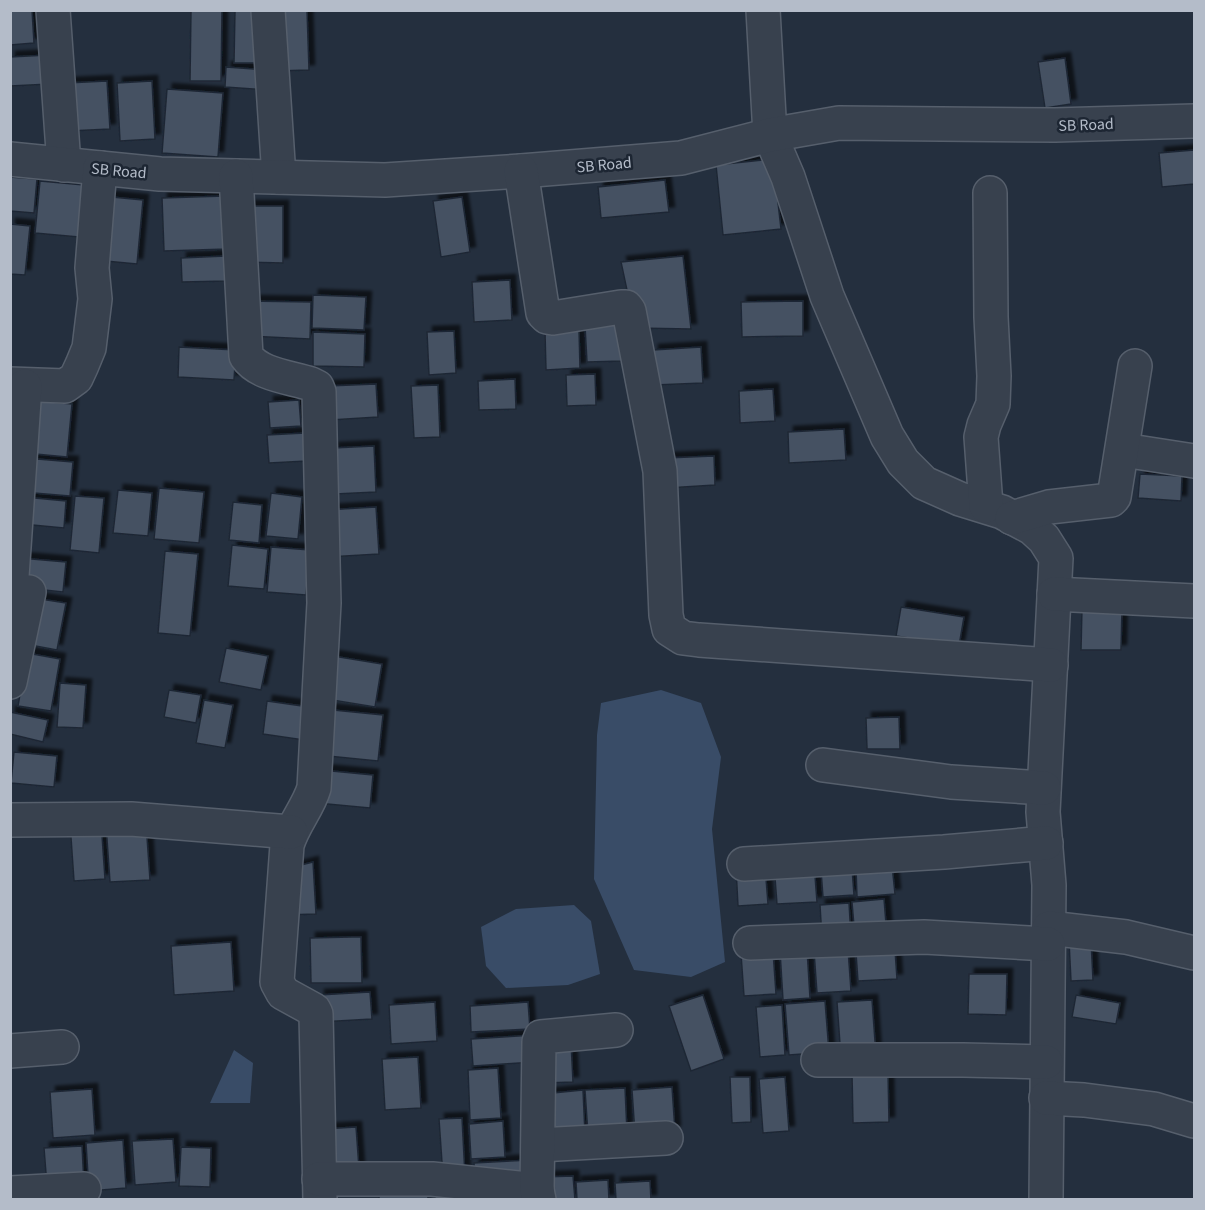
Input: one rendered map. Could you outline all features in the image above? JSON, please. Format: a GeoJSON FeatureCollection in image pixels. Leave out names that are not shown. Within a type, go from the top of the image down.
{"type":"FeatureCollection","features":[{"type":"Feature","properties":{"kind":"street"},"geometry":{"type":"LineString","coordinates":[[53,10],[64,165]]}},
{"type":"Feature","properties":{"kind":"street"},"geometry":{"type":"LineString","coordinates":[[268,10],[279,177]]}},
{"type":"Feature","properties":{"kind":"street"},"geometry":{"type":"LineString","coordinates":[[763,10],[770,135],[788,177],[827,296],[887,436],[903,462],[924,483],[960,499],[999,512],[1032,528],[1044,539],[1056,558],[1043,812],[1049,885],[1046,1200]]}},
{"type":"Feature","properties":{"kind":"street","name":"SB Road"},"geometry":{"type":"LineString","coordinates":[[10,159],[160,174],[385,180],[681,158],[770,135],[838,123],[1056,125],[1194,121]]}},
{"type":"Feature","properties":{"kind":"street"},"geometry":{"type":"LineString","coordinates":[[10,682],[29,592],[11,591],[18,385],[65,386],[76,378],[88,348],[95,299],[92,268],[100,168]]}},
{"type":"Feature","properties":{"kind":"street"},"geometry":{"type":"LineString","coordinates":[[521,171],[543,313],[553,318],[621,307],[629,311],[660,471],[666,615],[669,628],[682,638],[699,640],[1051,665]]}},
{"type":"Feature","properties":{"kind":"street"},"geometry":{"type":"LineString","coordinates":[[236,176],[246,356],[260,369],[311,384],[317,387],[319,392],[324,603],[314,788],[310,800],[291,832],[287,845],[277,982],[283,993],[314,1010],[316,1014],[319,1189],[432,1179],[538,1195],[539,1042],[541,1037],[616,1030]]}},
{"type":"Feature","properties":{"kind":"street"},"geometry":{"type":"LineString","coordinates":[[990,192],[993,404],[981,437],[999,512]]}},
{"type":"Feature","properties":{"kind":"street"},"geometry":{"type":"LineString","coordinates":[[999,512],[1111,500],[1114,497],[1136,366]]}},
{"type":"Feature","properties":{"kind":"street"},"geometry":{"type":"LineString","coordinates":[[1123,450],[1194,461]]}},
{"type":"Feature","properties":{"kind":"street"},"geometry":{"type":"LineString","coordinates":[[1054,594],[1194,601]]}},
{"type":"Feature","properties":{"kind":"street"},"geometry":{"type":"LineString","coordinates":[[823,765],[951,782],[1044,788]]}},
{"type":"Feature","properties":{"kind":"street"},"geometry":{"type":"LineString","coordinates":[[10,820],[131,819],[291,832]]}},
{"type":"Feature","properties":{"kind":"street"},"geometry":{"type":"LineString","coordinates":[[744,864],[944,852],[1046,843]]}},
{"type":"Feature","properties":{"kind":"street"},"geometry":{"type":"LineString","coordinates":[[750,944],[924,937],[1126,937],[1194,953]]}},
{"type":"Feature","properties":{"kind":"street"},"geometry":{"type":"LineString","coordinates":[[10,1051],[62,1047]]}},
{"type":"Feature","properties":{"kind":"street"},"geometry":{"type":"LineString","coordinates":[[818,1060],[1046,1062]]}},
{"type":"Feature","properties":{"kind":"street"},"geometry":{"type":"LineString","coordinates":[[1046,1098],[1084,1100],[1154,1109],[1194,1121]]}},
{"type":"Feature","properties":{"kind":"street"},"geometry":{"type":"LineString","coordinates":[[539,1145],[666,1138]]}},
{"type":"Feature","properties":{"kind":"street"},"geometry":{"type":"LineString","coordinates":[[10,1193],[84,1190]]}},
{"type":"Feature","properties":{"kind":"water"},"geometry":{"type":"Polygon","coordinates":[[[661,690],[701,703],[721,757],[712,829],[725,962],[691,977],[634,970],[594,879],[597,735],[601,703],[661,690]]]}},
{"type":"Feature","properties":{"kind":"water"},"geometry":{"type":"Polygon","coordinates":[[[574,905],[591,921],[600,974],[568,985],[506,988],[486,966],[481,927],[516,909],[574,905]]]}},
{"type":"Feature","properties":{"kind":"water"},"geometry":{"type":"Polygon","coordinates":[[[234,1050],[253,1063],[250,1103],[210,1103],[234,1050]]]}},
{"type":"Feature","properties":{"kind":"building"},"geometry":{"type":"Polygon","coordinates":[[[10,10],[32,10],[34,43],[10,45],[10,10]]]}},
{"type":"Feature","properties":{"kind":"building"},"geometry":{"type":"Polygon","coordinates":[[[191,10],[222,10],[221,81],[190,81],[191,10]]]}},
{"type":"Feature","properties":{"kind":"building"},"geometry":{"type":"Polygon","coordinates":[[[235,10],[264,10],[264,63],[234,63],[235,10]]]}},
{"type":"Feature","properties":{"kind":"building"},"geometry":{"type":"Polygon","coordinates":[[[273,10],[307,10],[309,70],[275,71],[273,10]]]}},
{"type":"Feature","properties":{"kind":"building"},"geometry":{"type":"Polygon","coordinates":[[[48,55],[50,84],[10,86],[10,57],[48,55]]]}},
{"type":"Feature","properties":{"kind":"building"},"geometry":{"type":"Polygon","coordinates":[[[1065,58],[1071,104],[1045,108],[1038,62],[1065,58]]]}},
{"type":"Feature","properties":{"kind":"building"},"geometry":{"type":"Polygon","coordinates":[[[226,67],[269,70],[268,90],[225,87],[226,67]]]}},
{"type":"Feature","properties":{"kind":"building"},"geometry":{"type":"Polygon","coordinates":[[[107,81],[110,129],[69,131],[67,83],[107,81]]]}},
{"type":"Feature","properties":{"kind":"building"},"geometry":{"type":"Polygon","coordinates":[[[152,81],[155,139],[120,141],[117,83],[152,81]]]}},
{"type":"Feature","properties":{"kind":"building"},"geometry":{"type":"Polygon","coordinates":[[[167,89],[223,93],[218,157],[162,153],[167,89]]]}},
{"type":"Feature","properties":{"kind":"building"},"geometry":{"type":"Polygon","coordinates":[[[1194,150],[1194,184],[1162,187],[1159,153],[1194,150]]]}},
{"type":"Feature","properties":{"kind":"building"},"geometry":{"type":"Polygon","coordinates":[[[773,159],[781,229],[723,235],[716,165],[773,159]]]}},
{"type":"Feature","properties":{"kind":"building"},"geometry":{"type":"Polygon","coordinates":[[[10,177],[37,179],[34,213],[10,211],[10,177]]]}},
{"type":"Feature","properties":{"kind":"building"},"geometry":{"type":"Polygon","coordinates":[[[665,180],[669,212],[601,218],[598,187],[665,180]]]}},
{"type":"Feature","properties":{"kind":"building"},"geometry":{"type":"Polygon","coordinates":[[[40,181],[84,185],[79,237],[35,233],[40,181]]]}},
{"type":"Feature","properties":{"kind":"building"},"geometry":{"type":"Polygon","coordinates":[[[101,196],[143,200],[137,264],[95,260],[101,196]]]}},
{"type":"Feature","properties":{"kind":"building"},"geometry":{"type":"Polygon","coordinates":[[[225,196],[227,249],[164,251],[162,198],[225,196]]]}},
{"type":"Feature","properties":{"kind":"building"},"geometry":{"type":"Polygon","coordinates":[[[462,197],[470,252],[441,257],[433,201],[462,197]]]}},
{"type":"Feature","properties":{"kind":"building"},"geometry":{"type":"Polygon","coordinates":[[[242,206],[283,206],[283,263],[241,262],[242,206]]]}},
{"type":"Feature","properties":{"kind":"building"},"geometry":{"type":"Polygon","coordinates":[[[10,224],[30,226],[25,275],[10,274],[10,224]]]}},
{"type":"Feature","properties":{"kind":"building"},"geometry":{"type":"Polygon","coordinates":[[[226,256],[227,281],[182,282],[181,258],[226,256]]]}},
{"type":"Feature","properties":{"kind":"building"},"geometry":{"type":"Polygon","coordinates":[[[683,256],[691,329],[635,328],[621,262],[683,256]]]}},
{"type":"Feature","properties":{"kind":"building"},"geometry":{"type":"Polygon","coordinates":[[[510,280],[512,320],[474,322],[472,282],[510,280]]]}},
{"type":"Feature","properties":{"kind":"building"},"geometry":{"type":"Polygon","coordinates":[[[313,295],[366,297],[364,330],[312,328],[313,295]]]}},
{"type":"Feature","properties":{"kind":"building"},"geometry":{"type":"Polygon","coordinates":[[[246,301],[311,302],[310,339],[248,336],[246,301]]]}},
{"type":"Feature","properties":{"kind":"building"},"geometry":{"type":"Polygon","coordinates":[[[803,301],[803,336],[742,337],[741,302],[803,301]]]}},
{"type":"Feature","properties":{"kind":"building"},"geometry":{"type":"Polygon","coordinates":[[[620,324],[622,361],[587,362],[585,326],[620,324]]]}},
{"type":"Feature","properties":{"kind":"building"},"geometry":{"type":"Polygon","coordinates":[[[579,330],[580,368],[546,370],[545,332],[579,330]]]}},
{"type":"Feature","properties":{"kind":"building"},"geometry":{"type":"Polygon","coordinates":[[[454,331],[456,373],[429,375],[427,332],[454,331]]]}},
{"type":"Feature","properties":{"kind":"building"},"geometry":{"type":"Polygon","coordinates":[[[313,332],[365,334],[364,367],[313,366],[313,332]]]}},
{"type":"Feature","properties":{"kind":"building"},"geometry":{"type":"Polygon","coordinates":[[[179,347],[236,350],[234,380],[178,377],[179,347]]]}},
{"type":"Feature","properties":{"kind":"building"},"geometry":{"type":"Polygon","coordinates":[[[701,347],[703,383],[654,385],[653,350],[701,347]]]}},
{"type":"Feature","properties":{"kind":"building"},"geometry":{"type":"Polygon","coordinates":[[[595,374],[596,405],[567,406],[566,375],[595,374]]]}},
{"type":"Feature","properties":{"kind":"building"},"geometry":{"type":"Polygon","coordinates":[[[515,379],[516,409],[479,410],[478,381],[515,379]]]}},
{"type":"Feature","properties":{"kind":"building"},"geometry":{"type":"Polygon","coordinates":[[[376,384],[378,417],[330,420],[328,386],[376,384]]]}},
{"type":"Feature","properties":{"kind":"building"},"geometry":{"type":"Polygon","coordinates":[[[438,385],[440,437],[414,438],[411,386],[438,385]]]}},
{"type":"Feature","properties":{"kind":"building"},"geometry":{"type":"Polygon","coordinates":[[[773,389],[775,421],[740,423],[739,391],[773,389]]]}},
{"type":"Feature","properties":{"kind":"building"},"geometry":{"type":"Polygon","coordinates":[[[30,400],[72,404],[67,457],[25,453],[30,400]]]}},
{"type":"Feature","properties":{"kind":"building"},"geometry":{"type":"Polygon","coordinates":[[[299,400],[301,426],[270,428],[268,402],[299,400]]]}},
{"type":"Feature","properties":{"kind":"building"},"geometry":{"type":"Polygon","coordinates":[[[844,429],[846,460],[789,463],[788,432],[844,429]]]}},
{"type":"Feature","properties":{"kind":"building"},"geometry":{"type":"Polygon","coordinates":[[[305,433],[307,461],[269,463],[267,435],[305,433]]]}},
{"type":"Feature","properties":{"kind":"building"},"geometry":{"type":"Polygon","coordinates":[[[374,446],[376,492],[335,494],[333,448],[374,446]]]}},
{"type":"Feature","properties":{"kind":"building"},"geometry":{"type":"Polygon","coordinates":[[[714,456],[715,485],[667,488],[666,458],[714,456]]]}},
{"type":"Feature","properties":{"kind":"building"},"geometry":{"type":"Polygon","coordinates":[[[25,458],[73,462],[70,496],[22,492],[25,458]]]}},
{"type":"Feature","properties":{"kind":"building"},"geometry":{"type":"Polygon","coordinates":[[[1140,474],[1182,476],[1181,501],[1138,498],[1140,474]]]}},
{"type":"Feature","properties":{"kind":"building"},"geometry":{"type":"Polygon","coordinates":[[[159,488],[204,492],[199,543],[154,539],[159,488]]]}},
{"type":"Feature","properties":{"kind":"building"},"geometry":{"type":"Polygon","coordinates":[[[118,490],[152,493],[148,536],[113,533],[118,490]]]}},
{"type":"Feature","properties":{"kind":"building"},"geometry":{"type":"Polygon","coordinates":[[[271,493],[302,497],[298,539],[266,536],[271,493]]]}},
{"type":"Feature","properties":{"kind":"building"},"geometry":{"type":"Polygon","coordinates":[[[75,496],[104,498],[99,553],[70,550],[75,496]]]}},
{"type":"Feature","properties":{"kind":"building"},"geometry":{"type":"Polygon","coordinates":[[[24,497],[66,501],[64,528],[22,524],[24,497]]]}},
{"type":"Feature","properties":{"kind":"building"},"geometry":{"type":"Polygon","coordinates":[[[233,502],[262,505],[259,543],[229,540],[233,502]]]}},
{"type":"Feature","properties":{"kind":"building"},"geometry":{"type":"Polygon","coordinates":[[[376,507],[379,554],[328,557],[325,510],[376,507]]]}},
{"type":"Feature","properties":{"kind":"building"},"geometry":{"type":"Polygon","coordinates":[[[232,545],[268,549],[264,589],[228,586],[232,545]]]}},
{"type":"Feature","properties":{"kind":"building"},"geometry":{"type":"Polygon","coordinates":[[[271,547],[310,550],[306,595],[267,592],[271,547]]]}},
{"type":"Feature","properties":{"kind":"building"},"geometry":{"type":"Polygon","coordinates":[[[165,551],[198,554],[190,636],[158,633],[165,551]]]}},
{"type":"Feature","properties":{"kind":"building"},"geometry":{"type":"Polygon","coordinates":[[[20,558],[66,562],[63,592],[17,587],[20,558]]]}},
{"type":"Feature","properties":{"kind":"building"},"geometry":{"type":"Polygon","coordinates":[[[34,598],[66,603],[57,650],[25,644],[34,598]]]}},
{"type":"Feature","properties":{"kind":"building"},"geometry":{"type":"Polygon","coordinates":[[[901,607],[964,617],[959,646],[896,636],[901,607]]]}},
{"type":"Feature","properties":{"kind":"building"},"geometry":{"type":"Polygon","coordinates":[[[1082,608],[1122,608],[1121,650],[1081,650],[1082,608]]]}},
{"type":"Feature","properties":{"kind":"building"},"geometry":{"type":"Polygon","coordinates":[[[226,648],[268,656],[261,690],[219,682],[226,648]]]}},
{"type":"Feature","properties":{"kind":"building"},"geometry":{"type":"Polygon","coordinates":[[[27,653],[60,659],[51,711],[18,706],[27,653]]]}},
{"type":"Feature","properties":{"kind":"building"},"geometry":{"type":"Polygon","coordinates":[[[327,655],[382,664],[375,707],[320,698],[327,655]]]}},
{"type":"Feature","properties":{"kind":"building"},"geometry":{"type":"Polygon","coordinates":[[[60,683],[86,685],[83,728],[57,727],[60,683]]]}},
{"type":"Feature","properties":{"kind":"building"},"geometry":{"type":"Polygon","coordinates":[[[169,690],[201,695],[196,723],[164,717],[169,690]]]}},
{"type":"Feature","properties":{"kind":"building"},"geometry":{"type":"Polygon","coordinates":[[[204,700],[233,705],[225,748],[196,743],[204,700]]]}},
{"type":"Feature","properties":{"kind":"building"},"geometry":{"type":"Polygon","coordinates":[[[267,701],[309,707],[304,740],[263,734],[267,701]]]}},
{"type":"Feature","properties":{"kind":"building"},"geometry":{"type":"Polygon","coordinates":[[[323,709],[383,715],[378,761],[318,755],[323,709]]]}},
{"type":"Feature","properties":{"kind":"building"},"geometry":{"type":"Polygon","coordinates":[[[10,712],[48,720],[43,742],[10,734],[10,712]]]}},
{"type":"Feature","properties":{"kind":"building"},"geometry":{"type":"Polygon","coordinates":[[[899,717],[900,749],[867,749],[866,718],[899,717]]]}},
{"type":"Feature","properties":{"kind":"building"},"geometry":{"type":"Polygon","coordinates":[[[14,752],[57,756],[54,787],[11,783],[14,752]]]}},
{"type":"Feature","properties":{"kind":"building"},"geometry":{"type":"Polygon","coordinates":[[[321,770],[373,775],[370,808],[317,803],[321,770]]]}},
{"type":"Feature","properties":{"kind":"building"},"geometry":{"type":"Polygon","coordinates":[[[101,821],[105,879],[74,881],[70,823],[101,821]]]}},
{"type":"Feature","properties":{"kind":"building"},"geometry":{"type":"Polygon","coordinates":[[[146,823],[150,880],[110,882],[106,825],[146,823]]]}},
{"type":"Feature","properties":{"kind":"building"},"geometry":{"type":"Polygon","coordinates":[[[313,862],[316,914],[284,915],[289,868],[313,862]]]}},
{"type":"Feature","properties":{"kind":"building"},"geometry":{"type":"Polygon","coordinates":[[[814,863],[817,902],[777,904],[774,865],[814,863]]]}},
{"type":"Feature","properties":{"kind":"building"},"geometry":{"type":"Polygon","coordinates":[[[892,865],[895,894],[857,897],[856,868],[892,865]]]}},
{"type":"Feature","properties":{"kind":"building"},"geometry":{"type":"Polygon","coordinates":[[[765,866],[768,904],[738,906],[736,868],[765,866]]]}},
{"type":"Feature","properties":{"kind":"building"},"geometry":{"type":"Polygon","coordinates":[[[852,868],[854,895],[823,897],[821,870],[852,868]]]}},
{"type":"Feature","properties":{"kind":"building"},"geometry":{"type":"Polygon","coordinates":[[[884,899],[887,936],[855,938],[852,902],[884,899]]]}},
{"type":"Feature","properties":{"kind":"building"},"geometry":{"type":"Polygon","coordinates":[[[849,903],[851,937],[822,939],[820,905],[849,903]]]}},
{"type":"Feature","properties":{"kind":"building"},"geometry":{"type":"Polygon","coordinates":[[[361,937],[362,983],[311,983],[310,938],[361,937]]]}},
{"type":"Feature","properties":{"kind":"building"},"geometry":{"type":"Polygon","coordinates":[[[1091,940],[1093,980],[1071,981],[1069,941],[1091,940]]]}},
{"type":"Feature","properties":{"kind":"building"},"geometry":{"type":"Polygon","coordinates":[[[231,942],[234,991],[174,995],[171,946],[231,942]]]}},
{"type":"Feature","properties":{"kind":"building"},"geometry":{"type":"Polygon","coordinates":[[[807,949],[810,998],[783,1000],[780,951],[807,949]]]}},
{"type":"Feature","properties":{"kind":"building"},"geometry":{"type":"Polygon","coordinates":[[[848,949],[851,991],[817,993],[814,951],[848,949]]]}},
{"type":"Feature","properties":{"kind":"building"},"geometry":{"type":"Polygon","coordinates":[[[895,950],[897,979],[858,981],[856,953],[895,950]]]}},
{"type":"Feature","properties":{"kind":"building"},"geometry":{"type":"Polygon","coordinates":[[[773,951],[776,994],[744,996],[741,954],[773,951]]]}},
{"type":"Feature","properties":{"kind":"building"},"geometry":{"type":"Polygon","coordinates":[[[969,974],[1007,974],[1006,1015],[968,1014],[969,974]]]}},
{"type":"Feature","properties":{"kind":"building"},"geometry":{"type":"Polygon","coordinates":[[[370,992],[372,1019],[320,1022],[319,995],[370,992]]]}},
{"type":"Feature","properties":{"kind":"building"},"geometry":{"type":"Polygon","coordinates":[[[703,995],[724,1059],[691,1071],[669,1006],[703,995]]]}},
{"type":"Feature","properties":{"kind":"building"},"geometry":{"type":"Polygon","coordinates":[[[1076,995],[1120,1003],[1116,1024],[1072,1017],[1076,995]]]}},
{"type":"Feature","properties":{"kind":"building"},"geometry":{"type":"Polygon","coordinates":[[[872,1000],[876,1055],[841,1058],[837,1002],[872,1000]]]}},
{"type":"Feature","properties":{"kind":"building"},"geometry":{"type":"Polygon","coordinates":[[[825,1001],[829,1052],[789,1055],[785,1004],[825,1001]]]}},
{"type":"Feature","properties":{"kind":"building"},"geometry":{"type":"Polygon","coordinates":[[[435,1002],[437,1041],[391,1044],[389,1005],[435,1002]]]}},
{"type":"Feature","properties":{"kind":"building"},"geometry":{"type":"Polygon","coordinates":[[[528,1002],[530,1029],[471,1032],[470,1006],[528,1002]]]}},
{"type":"Feature","properties":{"kind":"building"},"geometry":{"type":"Polygon","coordinates":[[[782,1005],[785,1055],[760,1057],[756,1007],[782,1005]]]}},
{"type":"Feature","properties":{"kind":"building"},"geometry":{"type":"Polygon","coordinates":[[[533,1035],[535,1062],[473,1066],[471,1039],[533,1035]]]}},
{"type":"Feature","properties":{"kind":"building"},"geometry":{"type":"Polygon","coordinates":[[[571,1042],[573,1082],[544,1083],[543,1044],[571,1042]]]}},
{"type":"Feature","properties":{"kind":"building"},"geometry":{"type":"Polygon","coordinates":[[[418,1057],[421,1108],[385,1110],[382,1059],[418,1057]]]}},
{"type":"Feature","properties":{"kind":"building"},"geometry":{"type":"Polygon","coordinates":[[[498,1068],[501,1118],[470,1120],[468,1070],[498,1068]]]}},
{"type":"Feature","properties":{"kind":"building"},"geometry":{"type":"Polygon","coordinates":[[[852,1073],[888,1073],[889,1122],[853,1123],[852,1073]]]}},
{"type":"Feature","properties":{"kind":"building"},"geometry":{"type":"Polygon","coordinates":[[[730,1077],[750,1077],[751,1122],[732,1123],[730,1077]]]}},
{"type":"Feature","properties":{"kind":"building"},"geometry":{"type":"Polygon","coordinates":[[[785,1077],[789,1131],[763,1133],[759,1079],[785,1077]]]}},
{"type":"Feature","properties":{"kind":"building"},"geometry":{"type":"Polygon","coordinates":[[[672,1087],[675,1131],[635,1134],[632,1090],[672,1087]]]}},
{"type":"Feature","properties":{"kind":"building"},"geometry":{"type":"Polygon","coordinates":[[[625,1088],[627,1132],[588,1134],[585,1090],[625,1088]]]}},
{"type":"Feature","properties":{"kind":"building"},"geometry":{"type":"Polygon","coordinates":[[[92,1089],[95,1135],[53,1138],[50,1092],[92,1089]]]}},
{"type":"Feature","properties":{"kind":"building"},"geometry":{"type":"Polygon","coordinates":[[[583,1090],[585,1134],[547,1136],[543,1094],[583,1090]]]}},
{"type":"Feature","properties":{"kind":"building"},"geometry":{"type":"Polygon","coordinates":[[[462,1118],[465,1176],[443,1177],[439,1119],[462,1118]]]}},
{"type":"Feature","properties":{"kind":"building"},"geometry":{"type":"Polygon","coordinates":[[[503,1121],[505,1157],[471,1159],[469,1124],[503,1121]]]}},
{"type":"Feature","properties":{"kind":"building"},"geometry":{"type":"Polygon","coordinates":[[[356,1127],[359,1168],[325,1170],[323,1129],[356,1127]]]}},
{"type":"Feature","properties":{"kind":"building"},"geometry":{"type":"Polygon","coordinates":[[[173,1139],[176,1182],[135,1185],[132,1141],[173,1139]]]}},
{"type":"Feature","properties":{"kind":"building"},"geometry":{"type":"Polygon","coordinates":[[[123,1140],[126,1188],[89,1191],[86,1143],[123,1140]]]}},
{"type":"Feature","properties":{"kind":"building"},"geometry":{"type":"Polygon","coordinates":[[[82,1146],[84,1184],[47,1186],[44,1148],[82,1146]]]}},
{"type":"Feature","properties":{"kind":"building"},"geometry":{"type":"Polygon","coordinates":[[[181,1147],[211,1148],[210,1187],[179,1186],[181,1147]]]}},
{"type":"Feature","properties":{"kind":"building"},"geometry":{"type":"Polygon","coordinates":[[[530,1160],[528,1178],[475,1182],[474,1163],[530,1160]]]}},
{"type":"Feature","properties":{"kind":"building"},"geometry":{"type":"Polygon","coordinates":[[[573,1176],[575,1200],[544,1200],[543,1177],[573,1176]]]}},
{"type":"Feature","properties":{"kind":"building"},"geometry":{"type":"Polygon","coordinates":[[[608,1180],[609,1200],[577,1200],[576,1182],[608,1180]]]}},
{"type":"Feature","properties":{"kind":"building"},"geometry":{"type":"Polygon","coordinates":[[[650,1181],[651,1200],[616,1200],[615,1183],[650,1181]]]}},
{"type":"Feature","properties":{"kind":"building"},"geometry":{"type":"Polygon","coordinates":[[[379,1187],[428,1188],[428,1200],[379,1200],[379,1187]]]}},
{"type":"Feature","properties":{"kind":"building"},"geometry":{"type":"Polygon","coordinates":[[[435,1192],[469,1192],[469,1200],[435,1200],[435,1192]]]}}]}
